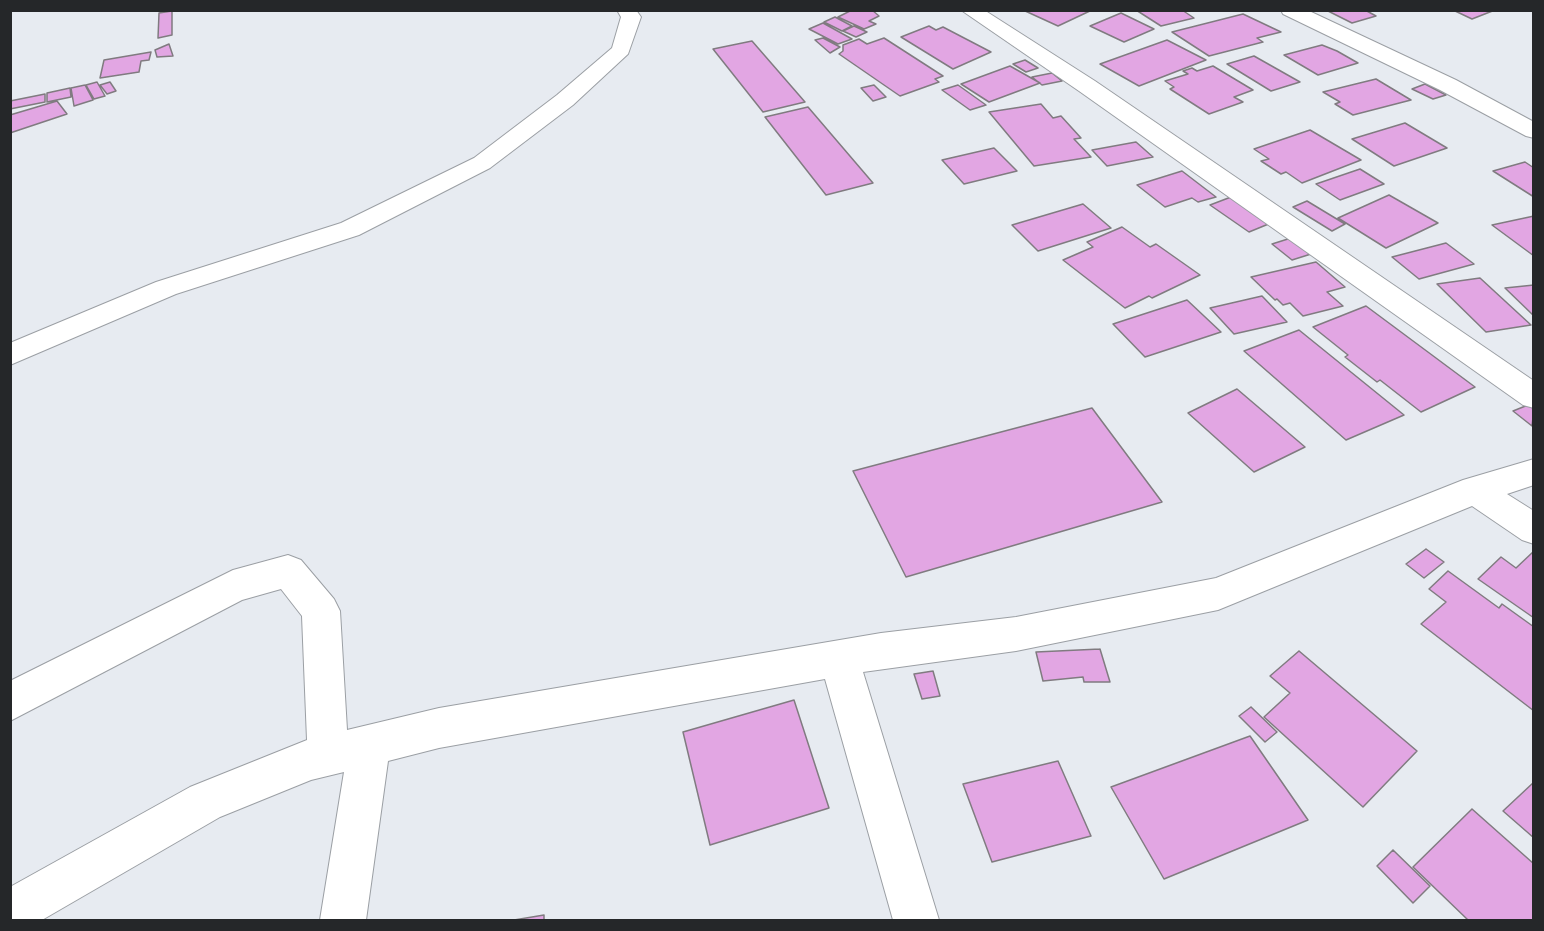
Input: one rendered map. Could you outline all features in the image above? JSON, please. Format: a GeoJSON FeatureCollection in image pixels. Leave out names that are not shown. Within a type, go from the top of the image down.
{"type":"FeatureCollection","features":[{"type":"Feature","properties":{"kind":"street"},"geometry":{"type":"LineString","coordinates":[[10,355],[166,288],[350,230],[483,163],[565,100],[621,50],[632,17],[626,10]]}},
{"type":"Feature","properties":{"kind":"street"},"geometry":{"type":"LineString","coordinates":[[970,10],[1087,86],[1533,397]]}},
{"type":"Feature","properties":{"kind":"street"},"geometry":{"type":"LineString","coordinates":[[1290,10],[1448,86],[1533,131]]}},
{"type":"Feature","properties":{"kind":"street"},"geometry":{"type":"LineString","coordinates":[[10,913],[205,802],[311,759],[439,728],[839,658],[1016,634],[1218,594],[1475,490],[1533,472]]}},
{"type":"Feature","properties":{"kind":"street"},"geometry":{"type":"LineString","coordinates":[[1475,490],[1533,530]]}},
{"type":"Feature","properties":{"kind":"street"},"geometry":{"type":"LineString","coordinates":[[10,702],[233,586],[288,571],[321,611],[348,751],[343,921]]}},
{"type":"Feature","properties":{"kind":"street"},"geometry":{"type":"LineString","coordinates":[[839,658],[916,921]]}},
{"type":"Feature","properties":{"kind":"building"},"geometry":{"type":"Polygon","coordinates":[[[852,10],[872,10],[879,16],[869,21],[876,24],[864,29],[838,17],[852,10]]]}},
{"type":"Feature","properties":{"kind":"building"},"geometry":{"type":"Polygon","coordinates":[[[1023,10],[1092,10],[1058,26],[1023,10]]]}},
{"type":"Feature","properties":{"kind":"building"},"geometry":{"type":"Polygon","coordinates":[[[1136,10],[1182,10],[1194,18],[1161,26],[1136,10]]]}},
{"type":"Feature","properties":{"kind":"building"},"geometry":{"type":"Polygon","coordinates":[[[1326,10],[1365,10],[1376,16],[1352,23],[1326,10]]]}},
{"type":"Feature","properties":{"kind":"building"},"geometry":{"type":"Polygon","coordinates":[[[1453,10],[1495,10],[1472,19],[1453,10]]]}},
{"type":"Feature","properties":{"kind":"building"},"geometry":{"type":"Polygon","coordinates":[[[172,11],[172,35],[158,38],[159,13],[172,11]]]}},
{"type":"Feature","properties":{"kind":"building"},"geometry":{"type":"Polygon","coordinates":[[[1121,13],[1154,29],[1124,42],[1090,26],[1121,13]]]}},
{"type":"Feature","properties":{"kind":"building"},"geometry":{"type":"Polygon","coordinates":[[[1243,14],[1281,32],[1257,38],[1263,42],[1209,56],[1172,32],[1243,14]]]}},
{"type":"Feature","properties":{"kind":"building"},"geometry":{"type":"Polygon","coordinates":[[[835,17],[852,26],[842,31],[824,22],[835,17]]]}},
{"type":"Feature","properties":{"kind":"building"},"geometry":{"type":"Polygon","coordinates":[[[823,23],[852,39],[838,44],[809,29],[823,23]]]}},
{"type":"Feature","properties":{"kind":"building"},"geometry":{"type":"Polygon","coordinates":[[[854,26],[867,32],[856,37],[843,31],[854,26]]]}},
{"type":"Feature","properties":{"kind":"building"},"geometry":{"type":"Polygon","coordinates":[[[929,26],[936,30],[943,27],[991,52],[953,69],[901,37],[929,26]]]}},
{"type":"Feature","properties":{"kind":"building"},"geometry":{"type":"Polygon","coordinates":[[[823,38],[840,47],[830,53],[815,40],[823,38]]]}},
{"type":"Feature","properties":{"kind":"building"},"geometry":{"type":"Polygon","coordinates":[[[884,38],[943,76],[935,79],[939,82],[900,96],[839,54],[843,51],[843,45],[859,39],[867,44],[884,38]]]}},
{"type":"Feature","properties":{"kind":"building"},"geometry":{"type":"Polygon","coordinates":[[[1167,40],[1206,60],[1139,86],[1100,64],[1167,40]]]}},
{"type":"Feature","properties":{"kind":"building"},"geometry":{"type":"Polygon","coordinates":[[[752,41],[805,102],[763,112],[713,49],[752,41]]]}},
{"type":"Feature","properties":{"kind":"building"},"geometry":{"type":"Polygon","coordinates":[[[169,44],[173,56],[157,57],[155,50],[169,44]]]}},
{"type":"Feature","properties":{"kind":"building"},"geometry":{"type":"Polygon","coordinates":[[[1322,45],[1358,63],[1318,75],[1284,55],[1322,45]]]}},
{"type":"Feature","properties":{"kind":"building"},"geometry":{"type":"Polygon","coordinates":[[[151,52],[149,60],[141,61],[139,72],[100,78],[104,60],[151,52]]]}},
{"type":"Feature","properties":{"kind":"building"},"geometry":{"type":"Polygon","coordinates":[[[1254,56],[1300,82],[1271,91],[1227,64],[1254,56]]]}},
{"type":"Feature","properties":{"kind":"building"},"geometry":{"type":"Polygon","coordinates":[[[1025,60],[1038,68],[1026,72],[1013,64],[1025,60]]]}},
{"type":"Feature","properties":{"kind":"building"},"geometry":{"type":"Polygon","coordinates":[[[1010,66],[1040,83],[989,102],[961,84],[1010,66]]]}},
{"type":"Feature","properties":{"kind":"building"},"geometry":{"type":"Polygon","coordinates":[[[1213,66],[1253,90],[1234,97],[1243,102],[1209,114],[1170,89],[1174,87],[1165,81],[1188,74],[1183,71],[1192,68],[1197,71],[1213,66]]]}},
{"type":"Feature","properties":{"kind":"building"},"geometry":{"type":"Polygon","coordinates":[[[1052,73],[1062,81],[1042,85],[1032,77],[1052,73]]]}},
{"type":"Feature","properties":{"kind":"building"},"geometry":{"type":"Polygon","coordinates":[[[1376,79],[1411,100],[1353,115],[1335,104],[1340,102],[1323,92],[1376,79]]]}},
{"type":"Feature","properties":{"kind":"building"},"geometry":{"type":"Polygon","coordinates":[[[97,82],[105,96],[94,99],[86,85],[97,82]]]}},
{"type":"Feature","properties":{"kind":"building"},"geometry":{"type":"Polygon","coordinates":[[[110,82],[116,91],[107,94],[100,85],[110,82]]]}},
{"type":"Feature","properties":{"kind":"building"},"geometry":{"type":"Polygon","coordinates":[[[1425,84],[1446,95],[1433,99],[1412,89],[1425,84]]]}},
{"type":"Feature","properties":{"kind":"building"},"geometry":{"type":"Polygon","coordinates":[[[85,85],[93,100],[74,106],[71,88],[85,85]]]}},
{"type":"Feature","properties":{"kind":"building"},"geometry":{"type":"Polygon","coordinates":[[[874,85],[886,97],[873,101],[861,88],[874,85]]]}},
{"type":"Feature","properties":{"kind":"building"},"geometry":{"type":"Polygon","coordinates":[[[958,85],[986,105],[970,110],[942,90],[958,85]]]}},
{"type":"Feature","properties":{"kind":"building"},"geometry":{"type":"Polygon","coordinates":[[[70,88],[71,97],[47,102],[47,93],[70,88]]]}},
{"type":"Feature","properties":{"kind":"building"},"geometry":{"type":"Polygon","coordinates":[[[45,94],[45,102],[10,109],[10,101],[45,94]]]}},
{"type":"Feature","properties":{"kind":"building"},"geometry":{"type":"Polygon","coordinates":[[[57,101],[67,114],[10,133],[10,115],[57,101]]]}},
{"type":"Feature","properties":{"kind":"building"},"geometry":{"type":"Polygon","coordinates":[[[1041,104],[1053,118],[1061,116],[1081,138],[1074,139],[1091,157],[1034,166],[989,112],[1041,104]]]}},
{"type":"Feature","properties":{"kind":"building"},"geometry":{"type":"Polygon","coordinates":[[[808,107],[873,183],[826,195],[765,117],[808,107]]]}},
{"type":"Feature","properties":{"kind":"building"},"geometry":{"type":"Polygon","coordinates":[[[1405,123],[1447,148],[1394,166],[1352,139],[1405,123]]]}},
{"type":"Feature","properties":{"kind":"building"},"geometry":{"type":"Polygon","coordinates":[[[1310,130],[1361,160],[1302,183],[1286,172],[1281,174],[1261,161],[1269,159],[1254,149],[1310,130]]]}},
{"type":"Feature","properties":{"kind":"building"},"geometry":{"type":"Polygon","coordinates":[[[1136,142],[1153,157],[1107,166],[1092,150],[1136,142]]]}},
{"type":"Feature","properties":{"kind":"building"},"geometry":{"type":"Polygon","coordinates":[[[994,148],[1017,171],[964,184],[942,160],[994,148]]]}},
{"type":"Feature","properties":{"kind":"building"},"geometry":{"type":"Polygon","coordinates":[[[1525,162],[1534,168],[1534,197],[1493,171],[1525,162]]]}},
{"type":"Feature","properties":{"kind":"building"},"geometry":{"type":"Polygon","coordinates":[[[1360,169],[1384,184],[1340,200],[1316,184],[1360,169]]]}},
{"type":"Feature","properties":{"kind":"building"},"geometry":{"type":"Polygon","coordinates":[[[1182,171],[1216,197],[1198,202],[1192,198],[1165,207],[1137,185],[1182,171]]]}},
{"type":"Feature","properties":{"kind":"building"},"geometry":{"type":"Polygon","coordinates":[[[1389,195],[1438,223],[1386,248],[1338,218],[1389,195]]]}},
{"type":"Feature","properties":{"kind":"building"},"geometry":{"type":"Polygon","coordinates":[[[1231,197],[1271,223],[1249,232],[1210,205],[1231,197]]]}},
{"type":"Feature","properties":{"kind":"building"},"geometry":{"type":"Polygon","coordinates":[[[1307,201],[1345,224],[1332,231],[1293,207],[1307,201]]]}},
{"type":"Feature","properties":{"kind":"building"},"geometry":{"type":"Polygon","coordinates":[[[1083,204],[1111,228],[1038,251],[1012,225],[1083,204]]]}},
{"type":"Feature","properties":{"kind":"building"},"geometry":{"type":"Polygon","coordinates":[[[1534,216],[1534,256],[1492,225],[1534,216]]]}},
{"type":"Feature","properties":{"kind":"building"},"geometry":{"type":"Polygon","coordinates":[[[1122,227],[1150,247],[1156,244],[1200,275],[1125,308],[1063,260],[1093,247],[1087,242],[1122,227]]]}},
{"type":"Feature","properties":{"kind":"building"},"geometry":{"type":"Polygon","coordinates":[[[1291,238],[1311,254],[1292,260],[1272,244],[1291,238]]]}},
{"type":"Feature","properties":{"kind":"building"},"geometry":{"type":"Polygon","coordinates":[[[1446,243],[1474,264],[1419,279],[1392,257],[1446,243]]]}},
{"type":"Feature","properties":{"kind":"building"},"geometry":{"type":"Polygon","coordinates":[[[1316,262],[1345,287],[1327,292],[1343,306],[1303,316],[1290,303],[1283,305],[1277,299],[1275,300],[1251,277],[1316,262]]]}},
{"type":"Feature","properties":{"kind":"building"},"geometry":{"type":"Polygon","coordinates":[[[1480,278],[1531,325],[1486,332],[1437,284],[1480,278]]]}},
{"type":"Feature","properties":{"kind":"building"},"geometry":{"type":"Polygon","coordinates":[[[1534,285],[1534,316],[1505,288],[1534,285]]]}},
{"type":"Feature","properties":{"kind":"building"},"geometry":{"type":"Polygon","coordinates":[[[1262,296],[1287,322],[1234,334],[1210,308],[1262,296]]]}},
{"type":"Feature","properties":{"kind":"building"},"geometry":{"type":"Polygon","coordinates":[[[1187,300],[1221,332],[1145,357],[1113,324],[1187,300]]]}},
{"type":"Feature","properties":{"kind":"building"},"geometry":{"type":"Polygon","coordinates":[[[1366,306],[1475,387],[1421,412],[1380,380],[1377,382],[1345,357],[1348,355],[1313,327],[1366,306]]]}},
{"type":"Feature","properties":{"kind":"building"},"geometry":{"type":"Polygon","coordinates":[[[1299,330],[1404,415],[1346,440],[1244,351],[1299,330]]]}},
{"type":"Feature","properties":{"kind":"building"},"geometry":{"type":"Polygon","coordinates":[[[1237,389],[1305,447],[1254,472],[1188,413],[1237,389]]]}},
{"type":"Feature","properties":{"kind":"building"},"geometry":{"type":"Polygon","coordinates":[[[1528,405],[1534,409],[1532,426],[1513,411],[1528,405]]]}},
{"type":"Feature","properties":{"kind":"building"},"geometry":{"type":"Polygon","coordinates":[[[1092,408],[1162,502],[906,577],[853,471],[1092,408]]]}},
{"type":"Feature","properties":{"kind":"building"},"geometry":{"type":"Polygon","coordinates":[[[1426,549],[1444,562],[1424,578],[1406,564],[1426,549]]]}},
{"type":"Feature","properties":{"kind":"building"},"geometry":{"type":"Polygon","coordinates":[[[1534,551],[1534,618],[1478,579],[1501,557],[1516,568],[1534,551]]]}},
{"type":"Feature","properties":{"kind":"building"},"geometry":{"type":"Polygon","coordinates":[[[1448,571],[1499,608],[1502,604],[1534,627],[1534,711],[1421,624],[1446,602],[1429,589],[1448,571]]]}},
{"type":"Feature","properties":{"kind":"building"},"geometry":{"type":"Polygon","coordinates":[[[1100,649],[1110,682],[1084,682],[1083,677],[1043,681],[1036,652],[1100,649]]]}},
{"type":"Feature","properties":{"kind":"building"},"geometry":{"type":"Polygon","coordinates":[[[1299,651],[1417,751],[1363,807],[1264,717],[1290,693],[1270,676],[1299,651]]]}},
{"type":"Feature","properties":{"kind":"building"},"geometry":{"type":"Polygon","coordinates":[[[933,671],[940,696],[922,699],[914,674],[933,671]]]}},
{"type":"Feature","properties":{"kind":"building"},"geometry":{"type":"Polygon","coordinates":[[[794,700],[829,808],[710,845],[683,732],[794,700]]]}},
{"type":"Feature","properties":{"kind":"building"},"geometry":{"type":"Polygon","coordinates":[[[1251,707],[1277,732],[1265,742],[1239,716],[1251,707]]]}},
{"type":"Feature","properties":{"kind":"building"},"geometry":{"type":"Polygon","coordinates":[[[1250,736],[1308,820],[1164,879],[1111,787],[1250,736]]]}},
{"type":"Feature","properties":{"kind":"building"},"geometry":{"type":"Polygon","coordinates":[[[1058,761],[1091,836],[992,862],[963,784],[1058,761]]]}},
{"type":"Feature","properties":{"kind":"building"},"geometry":{"type":"Polygon","coordinates":[[[1534,782],[1534,838],[1503,811],[1534,782]]]}},
{"type":"Feature","properties":{"kind":"building"},"geometry":{"type":"Polygon","coordinates":[[[1472,809],[1534,864],[1534,920],[1468,920],[1413,867],[1472,809]]]}},
{"type":"Feature","properties":{"kind":"building"},"geometry":{"type":"Polygon","coordinates":[[[1393,850],[1430,886],[1413,903],[1377,866],[1393,850]]]}},
{"type":"Feature","properties":{"kind":"building"},"geometry":{"type":"Polygon","coordinates":[[[544,915],[544,920],[514,920],[544,915]]]}}]}
